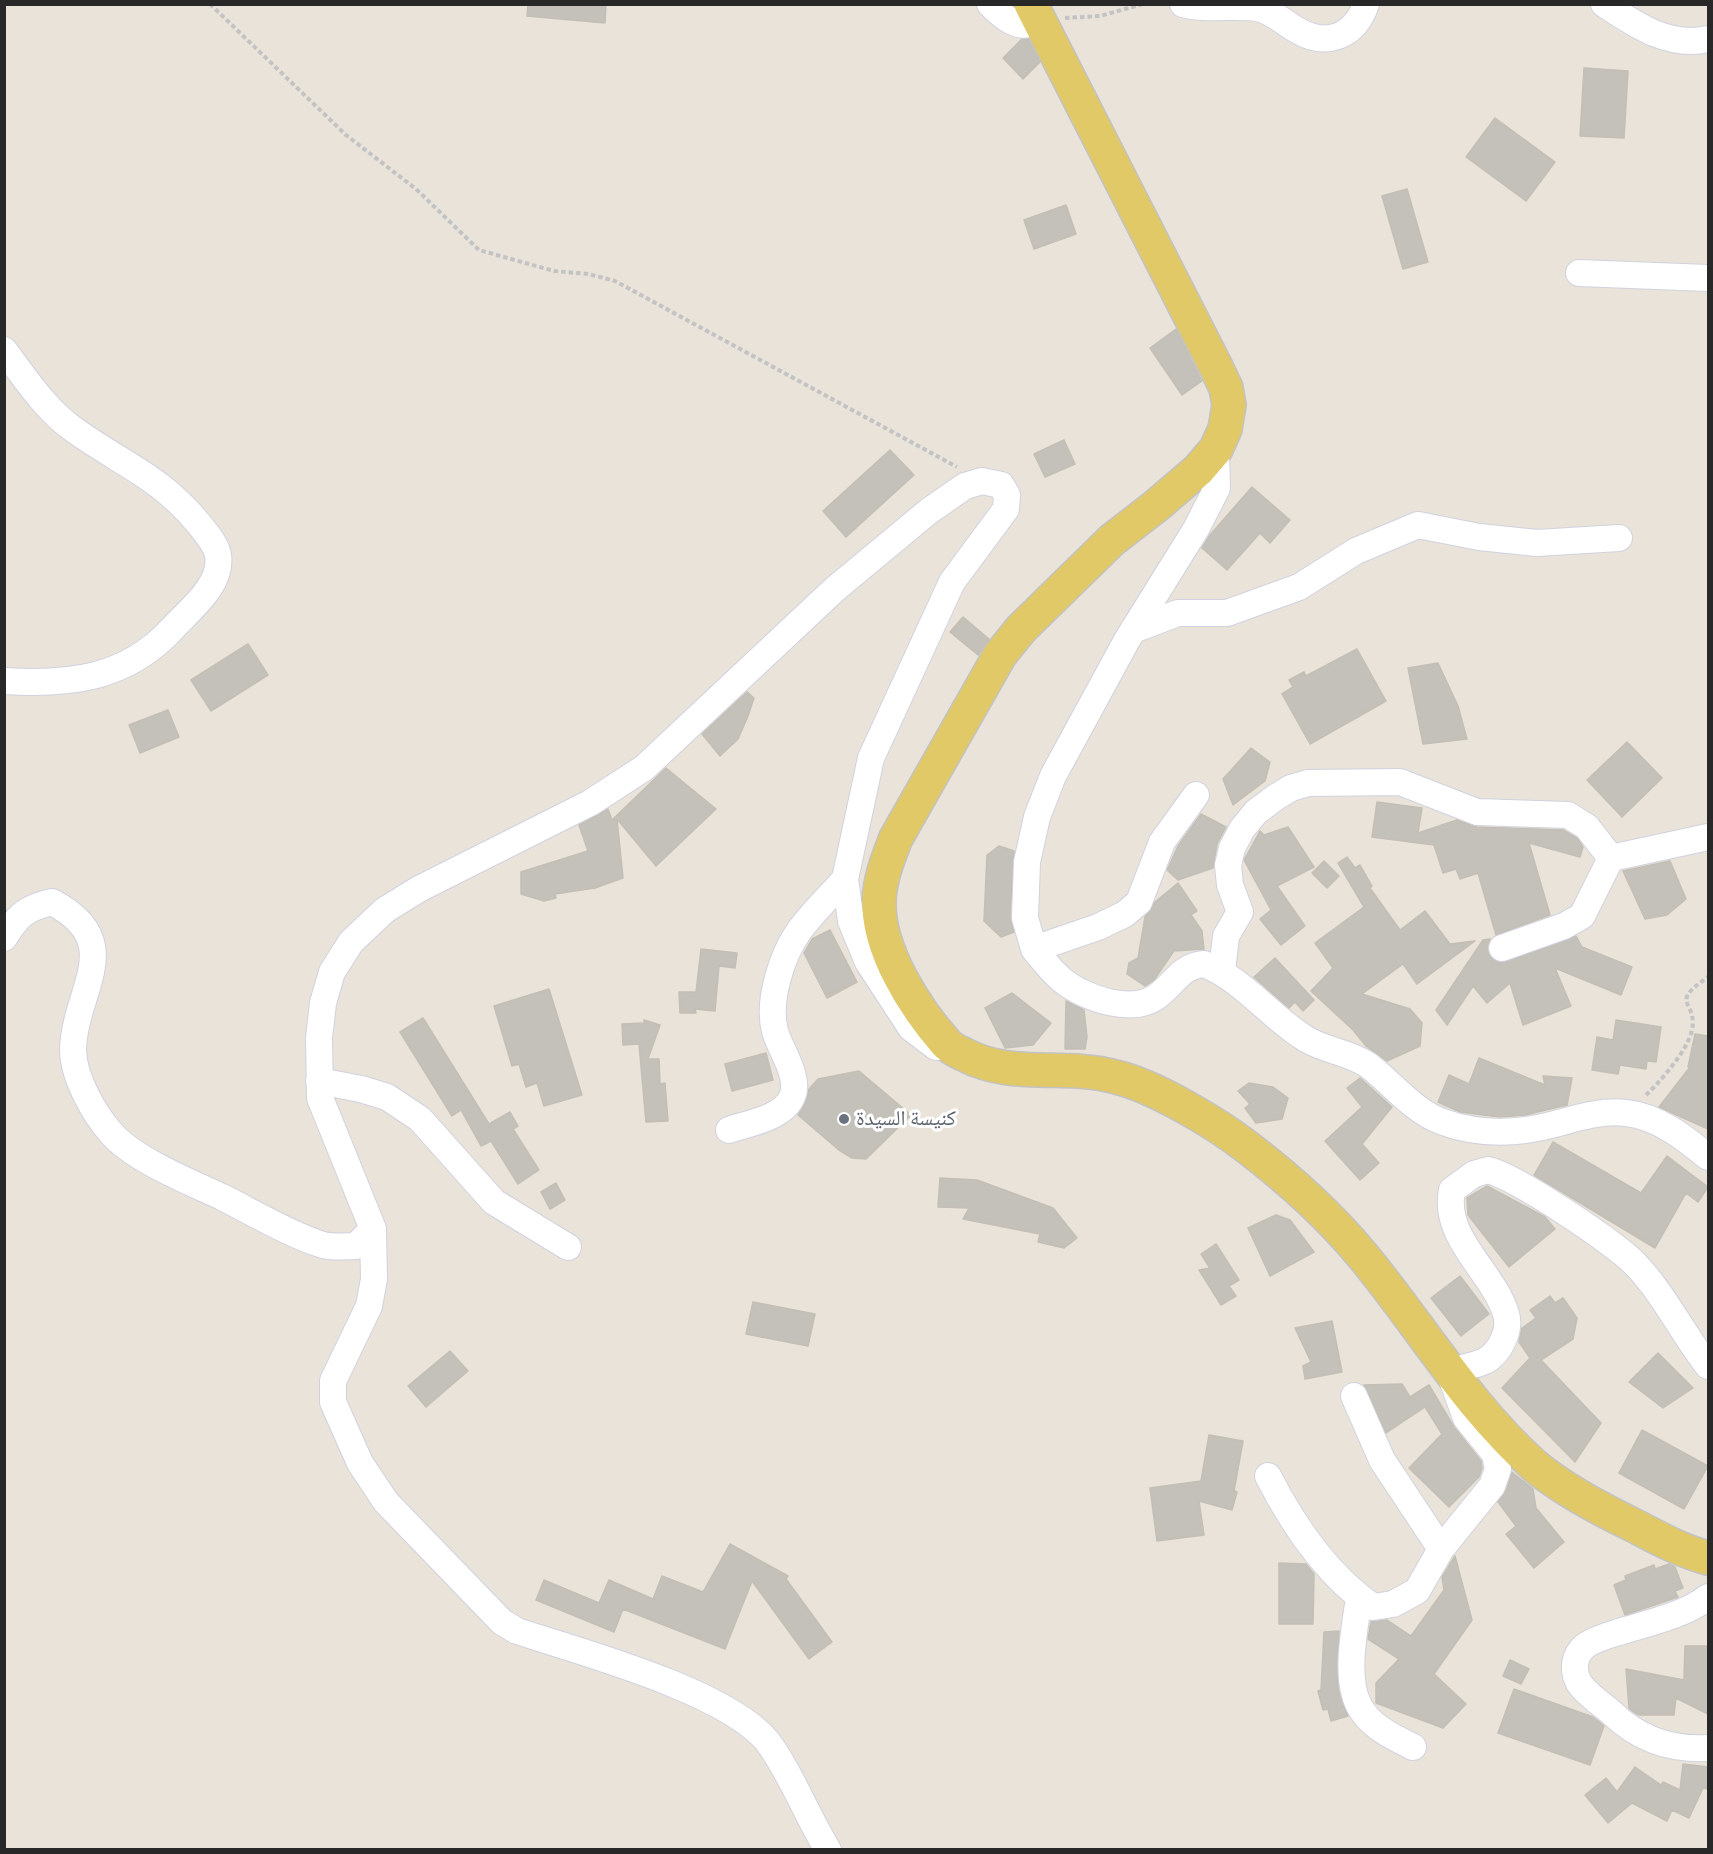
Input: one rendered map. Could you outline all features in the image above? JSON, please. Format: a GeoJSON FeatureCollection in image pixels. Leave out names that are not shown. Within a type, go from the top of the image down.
{"type":"FeatureCollection","features":[{"type":"Feature","properties":{"kind":"main road"},"geometry":{"type":"LineString","coordinates":[[1034,12],[1226,388],[1229,405],[1225,429],[1216,449],[1198,470],[1112,540],[1021,628],[1000,655],[896,838],[884,869],[879,902],[893,963],[915,1004],[948,1046],[980,1063],[1005,1070],[1088,1071],[1118,1077],[1163,1097],[1217,1126],[1246,1146],[1312,1200],[1338,1226],[1365,1257],[1449,1371],[1508,1439],[1538,1468],[1607,1513],[1688,1553],[1708,1558]]}},
{"type":"Feature","properties":{"kind":"street"},"geometry":{"type":"LineString","coordinates":[[990,4],[1002,16],[1020,25],[1027,25],[1034,12]]}},
{"type":"Feature","properties":{"kind":"street"},"geometry":{"type":"LineString","coordinates":[[1183,4],[1260,9],[1300,32],[1334,37],[1348,33],[1361,21],[1366,4]]}},
{"type":"Feature","properties":{"kind":"street"},"geometry":{"type":"LineString","coordinates":[[1604,4],[1632,23],[1668,40],[1696,42],[1708,39]]}},
{"type":"Feature","properties":{"kind":"street"},"geometry":{"type":"LineString","coordinates":[[1579,273],[1708,278]]}},
{"type":"Feature","properties":{"kind":"street"},"geometry":{"type":"LineString","coordinates":[[4,350],[31,387],[72,429],[143,472],[180,500],[209,536],[218,555],[217,571],[210,588],[159,643],[140,658],[115,670],[50,684],[4,681]]}},
{"type":"Feature","properties":{"kind":"street"},"geometry":{"type":"LineString","coordinates":[[1216,449],[1217,488],[1196,529],[1133,630],[1053,776],[1037,817],[1027,862],[1025,918],[1034,949],[1064,982],[1104,1000],[1124,1006],[1147,1003],[1160,995],[1184,969],[1193,965],[1204,964],[1222,971],[1303,1037],[1323,1048],[1346,1054],[1365,1063],[1420,1111],[1443,1122],[1489,1133],[1553,1125],[1605,1113],[1627,1113],[1670,1128],[1708,1157]]}},
{"type":"Feature","properties":{"kind":"street"},"geometry":{"type":"LineString","coordinates":[[828,1850],[767,1742],[750,1726],[735,1714],[674,1685],[517,1631],[488,1609],[386,1502],[360,1462],[333,1402],[333,1381],[369,1306],[374,1279],[373,1229],[320,1098],[319,1038],[323,1003],[332,972],[351,942],[385,910],[419,889],[590,803],[644,768],[834,589],[929,511],[965,486],[982,481],[1002,485],[1007,495],[1006,509],[952,582],[871,759],[845,879],[851,921],[868,962],[886,993],[911,1028],[936,1047],[948,1046]]}},
{"type":"Feature","properties":{"kind":"street"},"geometry":{"type":"LineString","coordinates":[[1133,630],[1178,613],[1227,613],[1299,587],[1356,552],[1418,525],[1479,537],[1537,543],[1619,538]]}},
{"type":"Feature","properties":{"kind":"street"},"geometry":{"type":"LineString","coordinates":[[1222,971],[1226,936],[1240,912],[1230,885],[1228,865],[1232,848],[1242,829],[1256,812],[1291,788],[1327,782],[1400,782],[1477,812],[1568,815],[1587,827],[1611,858]]}},
{"type":"Feature","properties":{"kind":"street"},"geometry":{"type":"LineString","coordinates":[[1034,949],[1098,927],[1125,914],[1139,902],[1162,842],[1196,795]]}},
{"type":"Feature","properties":{"kind":"street"},"geometry":{"type":"LineString","coordinates":[[1611,858],[1708,837]]}},
{"type":"Feature","properties":{"kind":"street"},"geometry":{"type":"LineString","coordinates":[[1502,948],[1564,926],[1582,916],[1611,858]]}},
{"type":"Feature","properties":{"kind":"street"},"geometry":{"type":"LineString","coordinates":[[729,1130],[782,1110],[791,1099],[795,1089],[774,1030],[775,994],[783,965],[799,932],[845,879]]}},
{"type":"Feature","properties":{"kind":"street"},"geometry":{"type":"LineString","coordinates":[[4,938],[14,922],[30,907],[52,902],[72,912],[89,935],[93,969],[73,1050],[82,1085],[89,1101],[113,1136],[149,1161],[185,1180],[321,1245],[356,1246],[373,1229]]}},
{"type":"Feature","properties":{"kind":"street"},"geometry":{"type":"LineString","coordinates":[[319,1081],[361,1089],[387,1097],[420,1119],[494,1202],[568,1246]]}},
{"type":"Feature","properties":{"kind":"street"},"geometry":{"type":"LineString","coordinates":[[1268,1476],[1302,1536],[1359,1597],[1373,1606],[1393,1604],[1417,1591],[1441,1549],[1492,1486],[1497,1469],[1495,1454],[1466,1418],[1449,1371],[1486,1360],[1502,1343],[1506,1332],[1506,1314],[1454,1222],[1449,1204],[1452,1190],[1474,1174],[1488,1170],[1512,1180],[1556,1208],[1636,1265],[1708,1366]]}},
{"type":"Feature","properties":{"kind":"street"},"geometry":{"type":"LineString","coordinates":[[1354,1396],[1382,1460],[1441,1549]]}},
{"type":"Feature","properties":{"kind":"street"},"geometry":{"type":"LineString","coordinates":[[1359,1597],[1352,1648],[1353,1684],[1362,1712],[1382,1731],[1413,1747]]}},
{"type":"Feature","properties":{"kind":"street"},"geometry":{"type":"LineString","coordinates":[[1708,1597],[1669,1617],[1606,1636],[1586,1645],[1575,1659],[1575,1670],[1580,1683],[1621,1722],[1645,1737],[1683,1750],[1708,1748]]}},
{"type":"Feature","properties":{"kind":"path"},"geometry":{"type":"LineString","coordinates":[[210,4],[346,135],[416,189],[479,250],[554,271],[588,274],[615,281],[982,481]]}},
{"type":"Feature","properties":{"kind":"path"},"geometry":{"type":"LineString","coordinates":[[1034,12],[1100,16],[1143,4]]}},
{"type":"Feature","properties":{"kind":"path"},"geometry":{"type":"LineString","coordinates":[[1627,1113],[1658,1084],[1685,1045],[1692,1033],[1693,1022],[1685,1002],[1687,993],[1708,977]]}},
{"type":"Feature","properties":{"kind":"building"},"geometry":{"type":"Polygon","coordinates":[[[528,4],[606,4],[605,23],[527,16],[528,4]]]}},
{"type":"Feature","properties":{"kind":"building"},"geometry":{"type":"Polygon","coordinates":[[[1022,39],[1028,39],[1040,62],[1023,79],[1003,58],[1022,39]]]}},
{"type":"Feature","properties":{"kind":"building"},"geometry":{"type":"Polygon","coordinates":[[[1584,68],[1628,71],[1624,138],[1580,136],[1584,68]]]}},
{"type":"Feature","properties":{"kind":"building"},"geometry":{"type":"Polygon","coordinates":[[[1495,118],[1555,162],[1526,201],[1466,157],[1495,118]]]}},
{"type":"Feature","properties":{"kind":"building"},"geometry":{"type":"Polygon","coordinates":[[[1407,189],[1428,262],[1403,269],[1382,196],[1407,189]]]}},
{"type":"Feature","properties":{"kind":"building"},"geometry":{"type":"Polygon","coordinates":[[[1066,205],[1076,234],[1034,249],[1024,220],[1066,205]]]}},
{"type":"Feature","properties":{"kind":"building"},"geometry":{"type":"Polygon","coordinates":[[[1176,329],[1202,381],[1182,395],[1150,348],[1176,329]]]}},
{"type":"Feature","properties":{"kind":"building"},"geometry":{"type":"Polygon","coordinates":[[[1064,440],[1075,464],[1045,477],[1034,454],[1064,440]]]}},
{"type":"Feature","properties":{"kind":"building"},"geometry":{"type":"Polygon","coordinates":[[[890,450],[914,475],[846,537],[823,511],[890,450]]]}},
{"type":"Feature","properties":{"kind":"building"},"geometry":{"type":"Polygon","coordinates":[[[1252,487],[1290,520],[1270,543],[1260,533],[1227,570],[1202,548],[1210,535],[1252,487]]]}},
{"type":"Feature","properties":{"kind":"building"},"geometry":{"type":"Polygon","coordinates":[[[963,617],[989,639],[978,655],[950,632],[963,617]]]}},
{"type":"Feature","properties":{"kind":"building"},"geometry":{"type":"Polygon","coordinates":[[[248,644],[268,675],[211,711],[191,680],[248,644]]]}},
{"type":"Feature","properties":{"kind":"building"},"geometry":{"type":"Polygon","coordinates":[[[1357,649],[1386,701],[1310,744],[1282,694],[1293,687],[1289,680],[1304,672],[1306,676],[1357,649]]]}},
{"type":"Feature","properties":{"kind":"building"},"geometry":{"type":"Polygon","coordinates":[[[1438,663],[1458,706],[1467,739],[1423,744],[1408,668],[1438,663]]]}},
{"type":"Feature","properties":{"kind":"building"},"geometry":{"type":"Polygon","coordinates":[[[747,692],[754,698],[748,716],[738,739],[720,756],[702,734],[747,692]]]}},
{"type":"Feature","properties":{"kind":"building"},"geometry":{"type":"Polygon","coordinates":[[[168,710],[179,737],[140,753],[129,725],[168,710]]]}},
{"type":"Feature","properties":{"kind":"building"},"geometry":{"type":"Polygon","coordinates":[[[1627,742],[1662,778],[1622,817],[1587,780],[1627,742]]]}},
{"type":"Feature","properties":{"kind":"building"},"geometry":{"type":"Polygon","coordinates":[[[1251,748],[1270,762],[1265,781],[1233,805],[1223,779],[1251,748]]]}},
{"type":"Feature","properties":{"kind":"building"},"geometry":{"type":"Polygon","coordinates":[[[666,768],[716,809],[656,866],[617,819],[623,878],[595,888],[555,894],[556,898],[544,901],[521,894],[521,872],[588,851],[579,825],[608,809],[612,820],[666,768]]]}},
{"type":"Feature","properties":{"kind":"building"},"geometry":{"type":"Polygon","coordinates":[[[1377,802],[1422,808],[1418,833],[1457,820],[1477,827],[1563,830],[1577,838],[1583,847],[1580,857],[1529,843],[1550,915],[1496,935],[1478,873],[1460,879],[1456,869],[1443,873],[1434,845],[1372,837],[1377,802]]]}},
{"type":"Feature","properties":{"kind":"building"},"geometry":{"type":"Polygon","coordinates":[[[1201,814],[1226,827],[1217,844],[1213,868],[1178,880],[1167,870],[1178,846],[1201,814]]]}},
{"type":"Feature","properties":{"kind":"building"},"geometry":{"type":"Polygon","coordinates":[[[1288,827],[1314,867],[1277,886],[1305,926],[1281,945],[1260,919],[1271,910],[1244,860],[1260,831],[1264,835],[1288,827]]]}},
{"type":"Feature","properties":{"kind":"building"},"geometry":{"type":"Polygon","coordinates":[[[999,846],[1014,851],[1010,917],[1014,932],[1001,937],[984,921],[987,855],[999,846]]]}},
{"type":"Feature","properties":{"kind":"building"},"geometry":{"type":"Polygon","coordinates":[[[1347,857],[1355,868],[1360,865],[1372,886],[1370,888],[1400,930],[1425,911],[1450,944],[1475,941],[1417,984],[1403,964],[1362,994],[1410,1009],[1422,1023],[1420,1046],[1387,1061],[1366,1046],[1353,1030],[1311,991],[1333,968],[1315,943],[1364,907],[1338,863],[1347,857]]]}},
{"type":"Feature","properties":{"kind":"building"},"geometry":{"type":"Polygon","coordinates":[[[1324,861],[1339,876],[1327,888],[1312,873],[1324,861]]]}},
{"type":"Feature","properties":{"kind":"building"},"geometry":{"type":"Polygon","coordinates":[[[1670,861],[1686,899],[1667,915],[1645,919],[1623,871],[1670,861]]]}},
{"type":"Feature","properties":{"kind":"building"},"geometry":{"type":"Polygon","coordinates":[[[1178,883],[1197,911],[1191,915],[1202,931],[1204,949],[1174,951],[1154,980],[1145,986],[1127,974],[1129,963],[1138,958],[1145,917],[1155,902],[1178,883]]]}},
{"type":"Feature","properties":{"kind":"building"},"geometry":{"type":"Polygon","coordinates":[[[830,930],[857,982],[827,998],[804,953],[812,939],[830,930]]]}},
{"type":"Feature","properties":{"kind":"building"},"geometry":{"type":"Polygon","coordinates":[[[1576,936],[1582,947],[1632,967],[1621,995],[1555,968],[1571,1006],[1523,1025],[1510,983],[1487,1003],[1473,986],[1447,1025],[1436,1010],[1483,940],[1490,939],[1488,954],[1500,963],[1576,936]]]}},
{"type":"Feature","properties":{"kind":"building"},"geometry":{"type":"Polygon","coordinates":[[[701,949],[737,953],[735,968],[719,966],[715,1011],[695,1009],[696,1013],[680,1013],[679,992],[696,992],[701,949]]]}},
{"type":"Feature","properties":{"kind":"building"},"geometry":{"type":"Polygon","coordinates":[[[1275,958],[1314,1000],[1303,1011],[1295,1002],[1289,1008],[1254,977],[1275,958]]]}},
{"type":"Feature","properties":{"kind":"building"},"geometry":{"type":"Polygon","coordinates":[[[549,989],[582,1095],[544,1106],[537,1083],[526,1087],[519,1064],[512,1066],[494,1006],[549,989]]]}},
{"type":"Feature","properties":{"kind":"building"},"geometry":{"type":"Polygon","coordinates":[[[1012,993],[1051,1023],[1033,1045],[1005,1048],[985,1008],[1012,993]]]}},
{"type":"Feature","properties":{"kind":"building"},"geometry":{"type":"Polygon","coordinates":[[[1066,1001],[1084,1010],[1087,1037],[1085,1049],[1065,1049],[1066,1001]]]}},
{"type":"Feature","properties":{"kind":"building"},"geometry":{"type":"Polygon","coordinates":[[[423,1018],[489,1124],[510,1112],[518,1126],[513,1129],[539,1170],[518,1184],[491,1141],[481,1146],[461,1110],[452,1116],[400,1032],[423,1018]]]}},
{"type":"Feature","properties":{"kind":"building"},"geometry":{"type":"Polygon","coordinates":[[[644,1020],[660,1025],[648,1059],[659,1059],[660,1084],[665,1083],[668,1121],[646,1122],[639,1044],[623,1045],[622,1024],[644,1023],[644,1020]]]}},
{"type":"Feature","properties":{"kind":"building"},"geometry":{"type":"Polygon","coordinates":[[[1616,1020],[1661,1027],[1656,1062],[1647,1061],[1646,1069],[1620,1065],[1618,1074],[1592,1070],[1597,1037],[1613,1040],[1616,1020]]]}},
{"type":"Feature","properties":{"kind":"building"},"geometry":{"type":"Polygon","coordinates":[[[1695,1034],[1708,1036],[1708,1129],[1659,1107],[1690,1067],[1688,1067],[1695,1034]]]}},
{"type":"Feature","properties":{"kind":"building"},"geometry":{"type":"Polygon","coordinates":[[[766,1053],[773,1080],[732,1091],[725,1064],[766,1053]]]}},
{"type":"Feature","properties":{"kind":"building"},"geometry":{"type":"Polygon","coordinates":[[[1479,1058],[1545,1085],[1543,1076],[1572,1078],[1567,1105],[1525,1115],[1499,1117],[1460,1112],[1438,1102],[1449,1075],[1469,1084],[1479,1058]]]}},
{"type":"Feature","properties":{"kind":"building"},"geometry":{"type":"Polygon","coordinates":[[[859,1071],[911,1115],[866,1159],[852,1158],[839,1150],[798,1115],[806,1101],[809,1089],[818,1079],[859,1071]]]}},
{"type":"Feature","properties":{"kind":"building"},"geometry":{"type":"Polygon","coordinates":[[[1360,1078],[1392,1107],[1362,1144],[1379,1163],[1360,1180],[1325,1141],[1362,1107],[1347,1088],[1360,1078]]]}},
{"type":"Feature","properties":{"kind":"building"},"geometry":{"type":"Polygon","coordinates":[[[1249,1083],[1273,1087],[1288,1098],[1282,1119],[1256,1123],[1245,1108],[1250,1104],[1238,1091],[1249,1083]]]}},
{"type":"Feature","properties":{"kind":"building"},"geometry":{"type":"Polygon","coordinates":[[[1553,1142],[1641,1193],[1667,1156],[1708,1187],[1698,1202],[1686,1193],[1655,1248],[1534,1175],[1553,1142]]]}},
{"type":"Feature","properties":{"kind":"building"},"geometry":{"type":"Polygon","coordinates":[[[940,1178],[977,1180],[1053,1208],[1077,1238],[1064,1248],[1038,1242],[1040,1234],[963,1219],[969,1208],[938,1207],[940,1178]]]}},
{"type":"Feature","properties":{"kind":"building"},"geometry":{"type":"Polygon","coordinates":[[[556,1183],[565,1200],[550,1209],[541,1192],[556,1183]]]}},
{"type":"Feature","properties":{"kind":"building"},"geometry":{"type":"Polygon","coordinates":[[[1487,1186],[1545,1217],[1555,1229],[1509,1267],[1468,1215],[1467,1198],[1487,1186]]]}},
{"type":"Feature","properties":{"kind":"building"},"geometry":{"type":"Polygon","coordinates":[[[1276,1215],[1290,1220],[1314,1252],[1270,1276],[1248,1228],[1276,1215]]]}},
{"type":"Feature","properties":{"kind":"building"},"geometry":{"type":"Polygon","coordinates":[[[1216,1244],[1239,1280],[1229,1286],[1236,1296],[1221,1305],[1199,1270],[1210,1268],[1201,1254],[1216,1244]]]}},
{"type":"Feature","properties":{"kind":"building"},"geometry":{"type":"Polygon","coordinates":[[[1460,1276],[1489,1314],[1461,1336],[1431,1298],[1460,1276]]]}},
{"type":"Feature","properties":{"kind":"building"},"geometry":{"type":"Polygon","coordinates":[[[1550,1296],[1555,1303],[1563,1298],[1577,1318],[1573,1339],[1541,1360],[1601,1423],[1575,1462],[1502,1388],[1530,1358],[1519,1342],[1522,1328],[1536,1318],[1530,1310],[1550,1296]]]}},
{"type":"Feature","properties":{"kind":"building"},"geometry":{"type":"Polygon","coordinates":[[[753,1302],[815,1314],[808,1346],[746,1334],[753,1302]]]}},
{"type":"Feature","properties":{"kind":"building"},"geometry":{"type":"Polygon","coordinates":[[[1332,1321],[1342,1372],[1305,1379],[1303,1366],[1311,1362],[1295,1328],[1332,1321]]]}},
{"type":"Feature","properties":{"kind":"building"},"geometry":{"type":"Polygon","coordinates":[[[450,1351],[468,1371],[426,1407],[408,1386],[450,1351]]]}},
{"type":"Feature","properties":{"kind":"building"},"geometry":{"type":"Polygon","coordinates":[[[1658,1353],[1693,1388],[1663,1408],[1629,1382],[1658,1353]]]}},
{"type":"Feature","properties":{"kind":"building"},"geometry":{"type":"Polygon","coordinates":[[[1402,1384],[1410,1397],[1429,1385],[1454,1427],[1481,1461],[1482,1468],[1479,1477],[1449,1507],[1409,1468],[1442,1434],[1425,1407],[1386,1433],[1364,1385],[1402,1384]]]}},
{"type":"Feature","properties":{"kind":"building"},"geometry":{"type":"Polygon","coordinates":[[[1642,1430],[1708,1466],[1684,1509],[1619,1473],[1642,1430]]]}},
{"type":"Feature","properties":{"kind":"building"},"geometry":{"type":"Polygon","coordinates":[[[1209,1435],[1243,1441],[1234,1491],[1237,1492],[1232,1510],[1199,1501],[1204,1535],[1157,1541],[1150,1488],[1201,1481],[1209,1435]]]}},
{"type":"Feature","properties":{"kind":"building"},"geometry":{"type":"Polygon","coordinates":[[[1512,1472],[1533,1489],[1536,1508],[1564,1542],[1534,1568],[1506,1534],[1516,1526],[1498,1502],[1506,1491],[1512,1472]]]}},
{"type":"Feature","properties":{"kind":"building"},"geometry":{"type":"Polygon","coordinates":[[[730,1544],[788,1576],[786,1579],[832,1642],[809,1659],[752,1581],[725,1649],[623,1609],[614,1632],[536,1600],[544,1580],[599,1603],[609,1580],[653,1599],[662,1576],[703,1592],[730,1544]]]}},
{"type":"Feature","properties":{"kind":"building"},"geometry":{"type":"Polygon","coordinates":[[[1455,1556],[1472,1620],[1434,1674],[1466,1704],[1443,1728],[1376,1703],[1376,1683],[1399,1659],[1368,1639],[1371,1622],[1387,1620],[1411,1636],[1444,1590],[1442,1577],[1455,1556]]]}},
{"type":"Feature","properties":{"kind":"building"},"geometry":{"type":"Polygon","coordinates":[[[1279,1563],[1306,1564],[1314,1574],[1313,1624],[1279,1624],[1279,1563]]]}},
{"type":"Feature","properties":{"kind":"building"},"geometry":{"type":"Polygon","coordinates":[[[1669,1564],[1675,1567],[1683,1588],[1675,1591],[1678,1597],[1625,1615],[1614,1585],[1626,1580],[1625,1576],[1654,1565],[1655,1569],[1669,1564]]]}},
{"type":"Feature","properties":{"kind":"building"},"geometry":{"type":"Polygon","coordinates":[[[1339,1631],[1338,1688],[1348,1716],[1331,1721],[1328,1709],[1323,1710],[1318,1691],[1321,1690],[1324,1632],[1339,1631]]]}},
{"type":"Feature","properties":{"kind":"building"},"geometry":{"type":"Polygon","coordinates":[[[1685,1646],[1708,1646],[1708,1714],[1676,1698],[1674,1715],[1639,1715],[1632,1711],[1629,1708],[1626,1669],[1684,1680],[1685,1646]]]}},
{"type":"Feature","properties":{"kind":"building"},"geometry":{"type":"Polygon","coordinates":[[[1510,1660],[1529,1669],[1521,1684],[1503,1676],[1510,1660]]]}},
{"type":"Feature","properties":{"kind":"building"},"geometry":{"type":"Polygon","coordinates":[[[1514,1689],[1593,1717],[1604,1726],[1590,1765],[1498,1733],[1514,1689]]]}},
{"type":"Feature","properties":{"kind":"building"},"geometry":{"type":"Polygon","coordinates":[[[1683,1764],[1708,1767],[1708,1789],[1703,1788],[1689,1818],[1672,1810],[1667,1821],[1632,1803],[1608,1823],[1585,1795],[1606,1778],[1617,1792],[1635,1767],[1661,1785],[1663,1782],[1680,1790],[1683,1764]]]}},
{"type":"Feature","properties":{"kind":"place","name":"كنيسة السيدة"},"geometry":{"type":"Point","coordinates":[844,1119]}}]}
